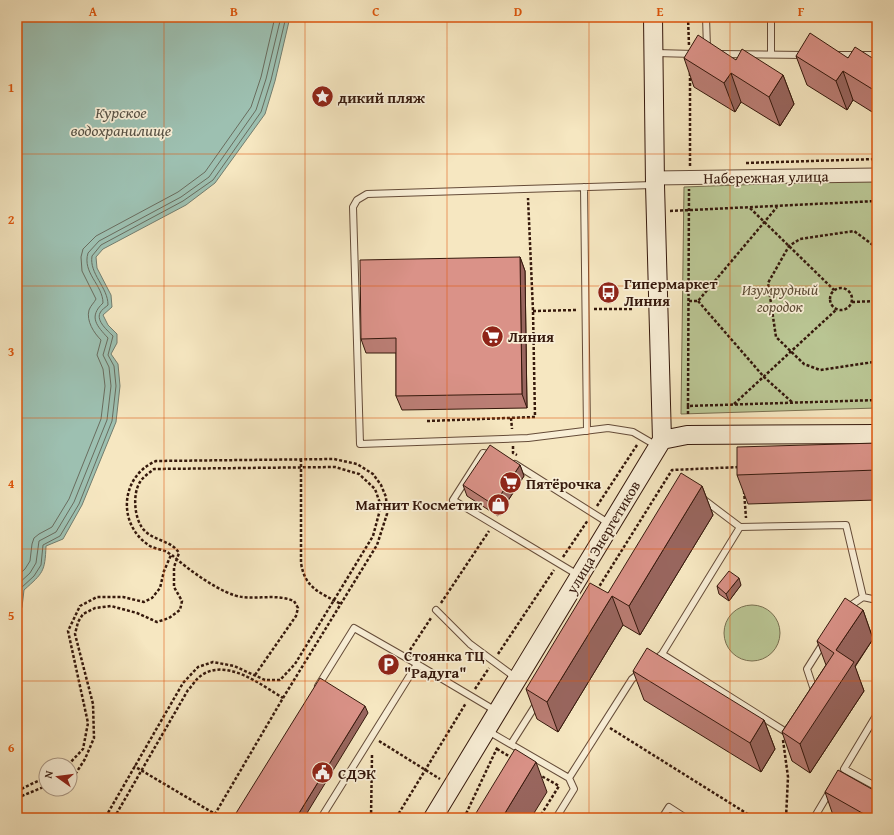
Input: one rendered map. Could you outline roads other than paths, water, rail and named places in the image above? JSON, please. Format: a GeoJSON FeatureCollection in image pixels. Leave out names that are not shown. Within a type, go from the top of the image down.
{"type":"FeatureCollection","features":[{"type":"Feature","properties":{"kind":"main road"},"geometry":{"type":"LineString","coordinates":[[654,17],[654,182],[660,443],[687,435],[877,434]]}},
{"type":"Feature","properties":{"kind":"main road","name":"улица Энергетиков"},"geometry":{"type":"LineString","coordinates":[[433,818],[660,443]]}},
{"type":"Feature","properties":{"kind":"street","name":"Набережная улица"},"geometry":{"type":"LineString","coordinates":[[654,182],[689,178],[877,175]]}},
{"type":"Feature","properties":{"kind":"lane"},"geometry":{"type":"LineString","coordinates":[[706,17],[707,54]]}},
{"type":"Feature","properties":{"kind":"lane"},"geometry":{"type":"LineString","coordinates":[[770,54],[771,17]]}},
{"type":"Feature","properties":{"kind":"lane"},"geometry":{"type":"LineString","coordinates":[[654,53],[809,55]]}},
{"type":"Feature","properties":{"kind":"lane"},"geometry":{"type":"LineString","coordinates":[[831,55],[877,55]]}},
{"type":"Feature","properties":{"kind":"lane"},"geometry":{"type":"LineString","coordinates":[[654,182],[584,187],[367,194],[357,200],[353,207],[360,444],[512,439],[608,428],[634,432],[641,437],[660,443]]}},
{"type":"Feature","properties":{"kind":"lane"},"geometry":{"type":"LineString","coordinates":[[584,187],[587,431]]}},
{"type":"Feature","properties":{"kind":"lane"},"geometry":{"type":"LineString","coordinates":[[495,454],[483,453],[453,500],[580,576]]}},
{"type":"Feature","properties":{"kind":"lane"},"geometry":{"type":"LineString","coordinates":[[506,458],[610,525]]}},
{"type":"Feature","properties":{"kind":"lane"},"geometry":{"type":"LineString","coordinates":[[697,495],[743,527],[846,525],[863,596]]}},
{"type":"Feature","properties":{"kind":"lane"},"geometry":{"type":"LineString","coordinates":[[650,664],[662,654],[743,527]]}},
{"type":"Feature","properties":{"kind":"lane"},"geometry":{"type":"LineString","coordinates":[[863,596],[877,600]]}},
{"type":"Feature","properties":{"kind":"lane"},"geometry":{"type":"LineString","coordinates":[[840,616],[844,610],[863,596]]}},
{"type":"Feature","properties":{"kind":"lane"},"geometry":{"type":"LineString","coordinates":[[436,610],[470,644],[517,679]]}},
{"type":"Feature","properties":{"kind":"lane"},"geometry":{"type":"LineString","coordinates":[[316,689],[354,628],[418,664],[497,712]]}},
{"type":"Feature","properties":{"kind":"lane"},"geometry":{"type":"LineString","coordinates":[[811,695],[815,689],[807,668],[828,636]]}},
{"type":"Feature","properties":{"kind":"lane"},"geometry":{"type":"LineString","coordinates":[[662,654],[786,732],[790,726]]}},
{"type":"Feature","properties":{"kind":"lane"},"geometry":{"type":"LineString","coordinates":[[321,818],[418,664]]}},
{"type":"Feature","properties":{"kind":"lane"},"geometry":{"type":"LineString","coordinates":[[569,778],[632,679],[644,669]]}},
{"type":"Feature","properties":{"kind":"lane"},"geometry":{"type":"LineString","coordinates":[[511,744],[541,697]]}},
{"type":"Feature","properties":{"kind":"lane"},"geometry":{"type":"LineString","coordinates":[[840,775],[875,724],[877,714]]}},
{"type":"Feature","properties":{"kind":"lane"},"geometry":{"type":"LineString","coordinates":[[486,730],[569,778],[574,789],[556,818]]}},
{"type":"Feature","properties":{"kind":"lane"},"geometry":{"type":"LineString","coordinates":[[844,769],[877,788]]}},
{"type":"Feature","properties":{"kind":"lane"},"geometry":{"type":"LineString","coordinates":[[814,818],[832,787]]}},
{"type":"Feature","properties":{"kind":"lane"},"geometry":{"type":"LineString","coordinates":[[662,818],[669,807],[686,818]]}},
{"type":"Feature","properties":{"kind":"water","name":"Курское водохранилище"},"geometry":{"type":"Polygon","coordinates":[[[17,17],[290,17],[275,81],[265,114],[215,183],[186,205],[103,249],[96,257],[97,268],[111,295],[112,307],[103,315],[108,325],[117,334],[117,343],[111,354],[118,364],[120,386],[116,422],[82,505],[63,539],[46,546],[45,561],[42,571],[24,590],[22,607],[17,622],[17,17]]]}},
{"type":"Feature","properties":{"kind":"place","name":"дикий пляж"},"geometry":{"type":"Point","coordinates":[323,97]}},
{"type":"Feature","properties":{"kind":"place","name":"Гипермаркет Линия"},"geometry":{"type":"Point","coordinates":[608,292]}},
{"type":"Feature","properties":{"kind":"place","name":"Линия"},"geometry":{"type":"Point","coordinates":[493,336]}},
{"type":"Feature","properties":{"kind":"place","name":"Пятёрочка"},"geometry":{"type":"Point","coordinates":[511,483]}},
{"type":"Feature","properties":{"kind":"place","name":"Магнит Косметик"},"geometry":{"type":"Point","coordinates":[498,504]}},
{"type":"Feature","properties":{"kind":"place","name":"Стоянка ТЦ \"Радуга\""},"geometry":{"type":"Point","coordinates":[389,664]}},
{"type":"Feature","properties":{"kind":"place","name":"СДЭК"},"geometry":{"type":"Point","coordinates":[323,773]}},
{"type":"Feature","properties":{"kind":"park label","name":"Изумрудный городок"},"geometry":{"type":"Point","coordinates":[780,298]}}]}
